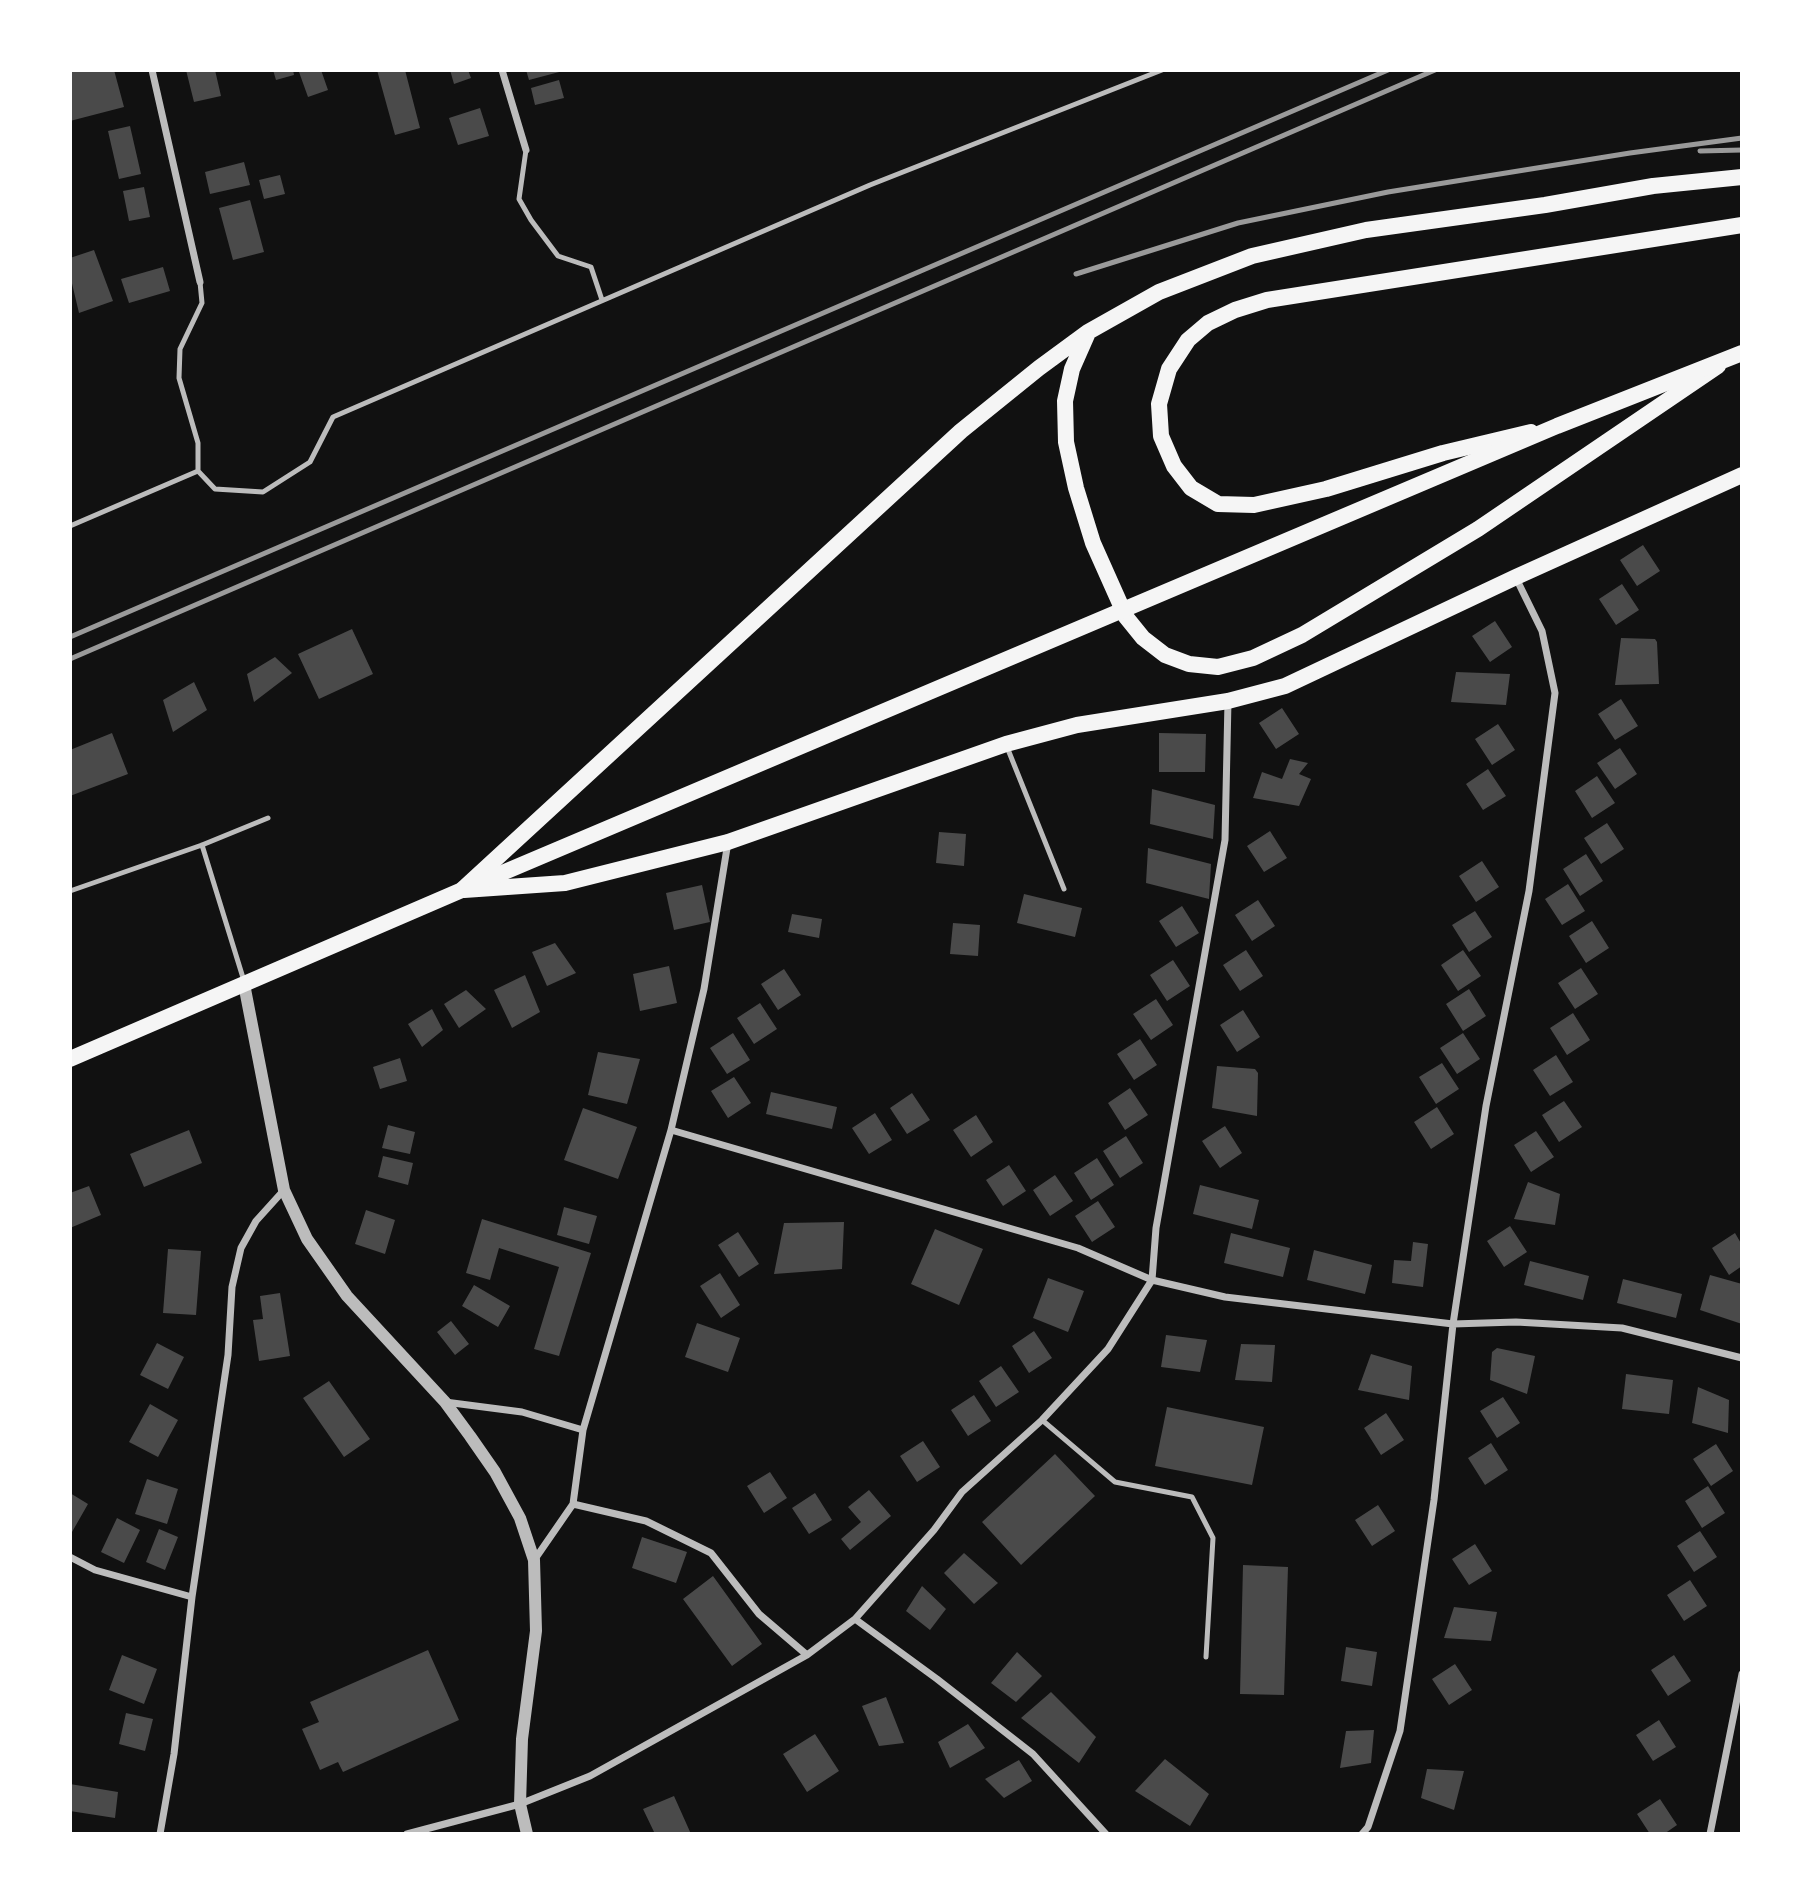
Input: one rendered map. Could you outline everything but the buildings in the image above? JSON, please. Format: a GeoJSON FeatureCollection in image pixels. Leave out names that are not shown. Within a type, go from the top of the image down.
{"type":"FeatureCollection","features":[{"type":"Feature","properties":{"kind":"main road"},"geometry":{"type":"LineString","coordinates":[[462,890],[961,431],[1087,332],[1159,292],[1252,256],[1304,243],[1366,230],[1545,205],[1653,186],[1742,177]]}},
{"type":"Feature","properties":{"kind":"main road"},"geometry":{"type":"LineString","coordinates":[[1557,426],[1443,453],[1326,489],[1254,505],[1218,504],[1191,488],[1174,466],[1161,436],[1159,404],[1169,369],[1188,340],[1208,323],[1235,310],[1267,300],[1742,225]]}},
{"type":"Feature","properties":{"kind":"main road"},"geometry":{"type":"LineString","coordinates":[[1087,332],[1072,369],[1065,401],[1066,442],[1076,488],[1093,543],[1126,617],[1143,638],[1165,655],[1189,664],[1218,667],[1252,658],[1302,635],[1478,529],[1735,356]]}},
{"type":"Feature","properties":{"kind":"main road"},"geometry":{"type":"LineString","coordinates":[[70,1059],[1557,426],[1735,356]]}},
{"type":"Feature","properties":{"kind":"main road"},"geometry":{"type":"LineString","coordinates":[[462,890],[565,883],[728,842],[1006,744],[1077,725],[1228,701],[1285,686],[1516,577],[1742,475]]}},
{"type":"Feature","properties":{"kind":"street"},"geometry":{"type":"LineString","coordinates":[[152,70],[200,282]]}},
{"type":"Feature","properties":{"kind":"street"},"geometry":{"type":"LineString","coordinates":[[502,70],[526,150]]}},
{"type":"Feature","properties":{"kind":"street"},"geometry":{"type":"LineString","coordinates":[[1362,1834],[1368,1828],[1400,1731],[1434,1500],[1453,1324],[1486,1106],[1530,891],[1555,693],[1542,631],[1516,577]]}},
{"type":"Feature","properties":{"kind":"street"},"geometry":{"type":"LineString","coordinates":[[407,1834],[520,1804],[590,1776],[807,1655],[855,1619],[934,1530],[962,1492],[1042,1420],[1108,1349],[1152,1280],[1156,1228],[1225,840],[1228,701]]}},
{"type":"Feature","properties":{"kind":"street"},"geometry":{"type":"LineString","coordinates":[[534,1560],[573,1504],[583,1430],[671,1130],[704,989],[728,842]]}},
{"type":"Feature","properties":{"kind":"street"},"geometry":{"type":"LineString","coordinates":[[244,984],[284,1190],[307,1239],[327,1271],[369,1322],[445,1402],[495,1472],[520,1518],[534,1560],[536,1630],[522,1739],[520,1804],[527,1834]]}},
{"type":"Feature","properties":{"kind":"street"},"geometry":{"type":"LineString","coordinates":[[671,1130],[1079,1248],[1152,1280],[1225,1297],[1453,1324],[1516,1322],[1622,1328],[1742,1357]]}},
{"type":"Feature","properties":{"kind":"street"},"geometry":{"type":"LineString","coordinates":[[160,1834],[174,1754],[192,1597],[228,1355],[232,1287],[241,1248],[256,1222],[284,1190]]}},
{"type":"Feature","properties":{"kind":"street"},"geometry":{"type":"LineString","coordinates":[[445,1402],[522,1412],[583,1430]]}},
{"type":"Feature","properties":{"kind":"street"},"geometry":{"type":"LineString","coordinates":[[573,1504],[646,1521],[711,1553],[759,1614],[807,1655]]}},
{"type":"Feature","properties":{"kind":"street"},"geometry":{"type":"LineString","coordinates":[[70,1557],[95,1570],[192,1597]]}},
{"type":"Feature","properties":{"kind":"street"},"geometry":{"type":"LineString","coordinates":[[855,1619],[1033,1754],[1106,1834]]}},
{"type":"Feature","properties":{"kind":"street"},"geometry":{"type":"LineString","coordinates":[[1710,1834],[1742,1674]]}},
{"type":"Feature","properties":{"kind":"lane"},"geometry":{"type":"LineString","coordinates":[[200,282],[202,303],[180,349],[179,378],[198,443],[198,471],[215,489],[263,492],[310,462],[333,417],[870,185],[1162,70]]}},
{"type":"Feature","properties":{"kind":"lane"},"geometry":{"type":"LineString","coordinates":[[526,150],[519,199],[558,256],[591,267],[602,300]]}},
{"type":"Feature","properties":{"kind":"lane"},"geometry":{"type":"LineString","coordinates":[[70,526],[198,471]]}},
{"type":"Feature","properties":{"kind":"lane"},"geometry":{"type":"LineString","coordinates":[[1006,744],[1064,889]]}},
{"type":"Feature","properties":{"kind":"lane"},"geometry":{"type":"LineString","coordinates":[[70,891],[202,845],[268,818]]}},
{"type":"Feature","properties":{"kind":"lane"},"geometry":{"type":"LineString","coordinates":[[202,845],[244,984]]}},
{"type":"Feature","properties":{"kind":"lane"},"geometry":{"type":"LineString","coordinates":[[1042,1420],[1115,1482],[1192,1497],[1213,1538],[1206,1657]]}},
{"type":"Feature","properties":{"kind":"railway"},"geometry":{"type":"LineString","coordinates":[[70,637],[1388,70]]}},
{"type":"Feature","properties":{"kind":"railway"},"geometry":{"type":"LineString","coordinates":[[70,659],[1435,70]]}},
{"type":"Feature","properties":{"kind":"railway"},"geometry":{"type":"LineString","coordinates":[[1076,274],[1238,223],[1388,192],[1742,138]]}},
{"type":"Feature","properties":{"kind":"railway"},"geometry":{"type":"LineString","coordinates":[[1700,151],[1742,150]]}}]}
